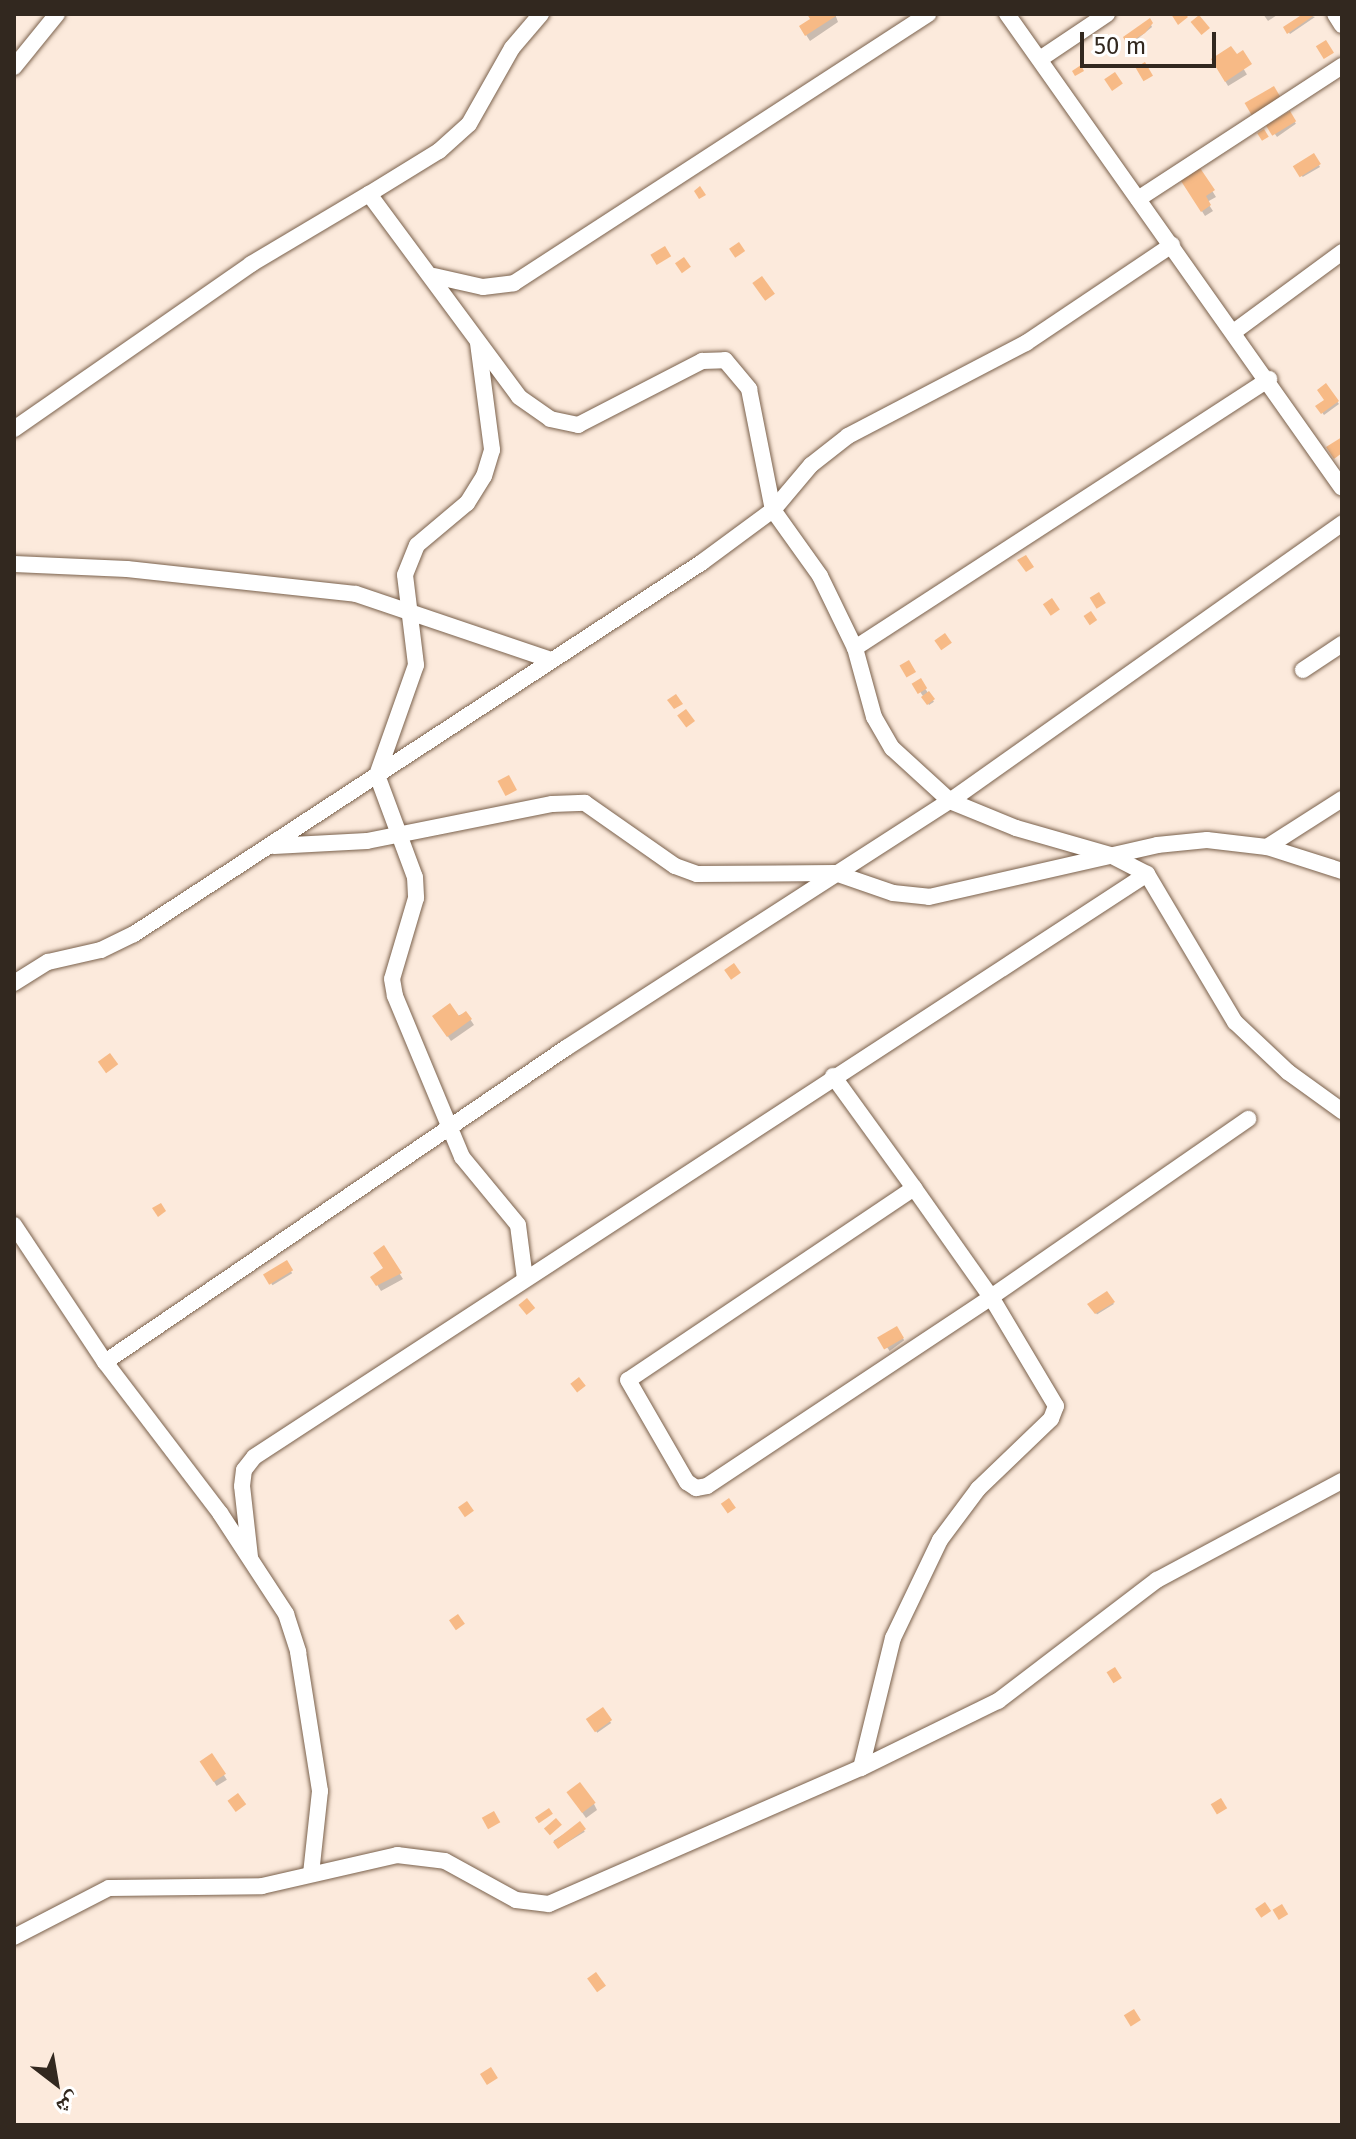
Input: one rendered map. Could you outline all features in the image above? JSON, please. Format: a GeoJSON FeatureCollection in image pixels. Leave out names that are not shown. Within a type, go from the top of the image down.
{"type":"FeatureCollection","features":[{"type":"Feature","properties":{"kind":"street"},"geometry":{"type":"LineString","coordinates":[[14,67],[57,14]]}},
{"type":"Feature","properties":{"kind":"street"},"geometry":{"type":"LineString","coordinates":[[14,429],[251,264],[439,151],[469,124],[512,48],[541,14]]}},
{"type":"Feature","properties":{"kind":"street"},"geometry":{"type":"LineString","coordinates":[[434,276],[483,287],[514,283],[928,14]]}},
{"type":"Feature","properties":{"kind":"street"},"geometry":{"type":"LineString","coordinates":[[1007,14],[1269,379],[1342,488]]}},
{"type":"Feature","properties":{"kind":"street"},"geometry":{"type":"LineString","coordinates":[[1040,59],[1107,14]]}},
{"type":"Feature","properties":{"kind":"street"},"geometry":{"type":"LineString","coordinates":[[1335,14],[1342,25]]}},
{"type":"Feature","properties":{"kind":"street"},"geometry":{"type":"LineString","coordinates":[[1138,199],[1342,66]]}},
{"type":"Feature","properties":{"kind":"street"},"geometry":{"type":"LineString","coordinates":[[369,194],[434,276],[519,397],[550,419],[578,425],[702,361],[725,360],[741,372],[749,389],[773,510],[804,548],[855,648],[874,717],[892,748],[950,801],[1016,828],[1110,855],[1147,874],[1235,1022],[1288,1072],[1342,1111]]}},
{"type":"Feature","properties":{"kind":"street"},"geometry":{"type":"LineString","coordinates":[[14,983],[48,962],[101,950],[134,934],[272,846],[548,659],[701,563],[773,510],[811,465],[848,436],[1026,343],[1172,245]]}},
{"type":"Feature","properties":{"kind":"street"},"geometry":{"type":"LineString","coordinates":[[1235,331],[1342,252]]}},
{"type":"Feature","properties":{"kind":"street"},"geometry":{"type":"LineString","coordinates":[[478,342],[492,450],[484,476],[467,503],[417,545],[405,575],[416,665],[377,775],[415,877],[416,898],[396,961],[395,996],[450,1128],[473,1173],[518,1225],[525,1279]]}},
{"type":"Feature","properties":{"kind":"street"},"geometry":{"type":"LineString","coordinates":[[855,648],[1269,379]]}},
{"type":"Feature","properties":{"kind":"street"},"geometry":{"type":"LineString","coordinates":[[105,1362],[450,1128],[835,873],[950,801],[1342,523]]}},
{"type":"Feature","properties":{"kind":"street"},"geometry":{"type":"LineString","coordinates":[[14,564],[216,577],[356,594],[408,608],[548,659]]}},
{"type":"Feature","properties":{"kind":"street"},"geometry":{"type":"LineString","coordinates":[[1303,670],[1342,644]]}},
{"type":"Feature","properties":{"kind":"street"},"geometry":{"type":"LineString","coordinates":[[1267,847],[1342,799]]}},
{"type":"Feature","properties":{"kind":"street"},"geometry":{"type":"LineString","coordinates":[[272,846],[400,835],[552,804],[585,803],[675,866],[697,874],[835,873],[893,893],[929,897],[1110,855],[1207,840],[1267,847],[1342,871]]}},
{"type":"Feature","properties":{"kind":"street"},"geometry":{"type":"LineString","coordinates":[[250,1557],[242,1486],[244,1470],[254,1457],[833,1076],[1147,874]]}},
{"type":"Feature","properties":{"kind":"street"},"geometry":{"type":"LineString","coordinates":[[833,1076],[991,1297],[1056,1406],[1051,1419],[978,1489],[940,1540],[893,1638],[861,1768]]}},
{"type":"Feature","properties":{"kind":"street"},"geometry":{"type":"LineString","coordinates":[[914,1188],[628,1380],[687,1482],[707,1486],[991,1297],[1248,1119]]}},
{"type":"Feature","properties":{"kind":"street"},"geometry":{"type":"LineString","coordinates":[[14,1225],[105,1362],[250,1557],[286,1614],[298,1652],[320,1791],[311,1874]]}},
{"type":"Feature","properties":{"kind":"street"},"geometry":{"type":"LineString","coordinates":[[14,1937],[109,1888],[225,1889],[397,1855],[445,1861],[516,1900],[549,1904],[861,1768],[998,1701],[1157,1580],[1342,1481]]}},
{"type":"Feature","properties":{"kind":"building"},"geometry":{"type":"Polygon","coordinates":[[[807,14],[836,16],[805,36],[799,26],[810,19],[807,14]]]}},
{"type":"Feature","properties":{"kind":"building"},"geometry":{"type":"Polygon","coordinates":[[[1171,14],[1185,14],[1188,17],[1178,25],[1171,14]]]}},
{"type":"Feature","properties":{"kind":"building"},"geometry":{"type":"Polygon","coordinates":[[[1303,14],[1316,14],[1287,34],[1283,27],[1303,14]]]}},
{"type":"Feature","properties":{"kind":"building"},"geometry":{"type":"Polygon","coordinates":[[[1199,15],[1210,28],[1202,35],[1191,22],[1199,15]]]}},
{"type":"Feature","properties":{"kind":"building"},"geometry":{"type":"Polygon","coordinates":[[[1150,18],[1153,23],[1145,33],[1127,44],[1123,37],[1150,18]]]}},
{"type":"Feature","properties":{"kind":"building"},"geometry":{"type":"Polygon","coordinates":[[[1326,40],[1334,53],[1324,59],[1316,46],[1326,40]]]}},
{"type":"Feature","properties":{"kind":"building"},"geometry":{"type":"Polygon","coordinates":[[[1231,46],[1237,54],[1243,50],[1252,64],[1225,82],[1211,59],[1231,46]]]}},
{"type":"Feature","properties":{"kind":"building"},"geometry":{"type":"Polygon","coordinates":[[[1145,62],[1153,76],[1143,81],[1135,68],[1145,62]]]}},
{"type":"Feature","properties":{"kind":"building"},"geometry":{"type":"Polygon","coordinates":[[[1081,65],[1084,71],[1075,76],[1072,71],[1081,65]]]}},
{"type":"Feature","properties":{"kind":"building"},"geometry":{"type":"Polygon","coordinates":[[[1115,72],[1123,84],[1112,91],[1104,79],[1115,72]]]}},
{"type":"Feature","properties":{"kind":"building"},"geometry":{"type":"Polygon","coordinates":[[[1274,86],[1281,98],[1252,115],[1245,103],[1274,86]]]}},
{"type":"Feature","properties":{"kind":"building"},"geometry":{"type":"Polygon","coordinates":[[[1290,111],[1296,121],[1272,136],[1266,125],[1290,111]]]}},
{"type":"Feature","properties":{"kind":"building"},"geometry":{"type":"Polygon","coordinates":[[[1264,129],[1269,137],[1262,141],[1257,133],[1264,129]]]}},
{"type":"Feature","properties":{"kind":"building"},"geometry":{"type":"Polygon","coordinates":[[[1314,153],[1321,164],[1300,177],[1293,166],[1314,153]]]}},
{"type":"Feature","properties":{"kind":"building"},"geometry":{"type":"Polygon","coordinates":[[[1200,168],[1215,190],[1206,196],[1211,205],[1201,212],[1181,181],[1200,168]]]}},
{"type":"Feature","properties":{"kind":"building"},"geometry":{"type":"Polygon","coordinates":[[[700,186],[706,195],[699,199],[694,191],[700,186]]]}},
{"type":"Feature","properties":{"kind":"building"},"geometry":{"type":"Polygon","coordinates":[[[739,242],[745,251],[735,258],[729,249],[739,242]]]}},
{"type":"Feature","properties":{"kind":"building"},"geometry":{"type":"Polygon","coordinates":[[[665,246],[671,256],[657,265],[650,255],[665,246]]]}},
{"type":"Feature","properties":{"kind":"building"},"geometry":{"type":"Polygon","coordinates":[[[684,257],[691,267],[682,273],[675,263],[684,257]]]}},
{"type":"Feature","properties":{"kind":"building"},"geometry":{"type":"Polygon","coordinates":[[[762,276],[775,294],[765,301],[752,283],[762,276]]]}},
{"type":"Feature","properties":{"kind":"building"},"geometry":{"type":"Polygon","coordinates":[[[1326,383],[1339,401],[1321,414],[1315,406],[1324,400],[1317,390],[1326,383]]]}},
{"type":"Feature","properties":{"kind":"building"},"geometry":{"type":"Polygon","coordinates":[[[1342,437],[1342,453],[1334,459],[1326,447],[1342,437]]]}},
{"type":"Feature","properties":{"kind":"building"},"geometry":{"type":"Polygon","coordinates":[[[1026,555],[1034,567],[1026,572],[1017,560],[1026,555]]]}},
{"type":"Feature","properties":{"kind":"building"},"geometry":{"type":"Polygon","coordinates":[[[1099,592],[1106,603],[1097,609],[1090,598],[1099,592]]]}},
{"type":"Feature","properties":{"kind":"building"},"geometry":{"type":"Polygon","coordinates":[[[1052,598],[1060,610],[1051,616],[1043,604],[1052,598]]]}},
{"type":"Feature","properties":{"kind":"building"},"geometry":{"type":"Polygon","coordinates":[[[1091,611],[1097,620],[1090,625],[1084,616],[1091,611]]]}},
{"type":"Feature","properties":{"kind":"building"},"geometry":{"type":"Polygon","coordinates":[[[945,633],[952,643],[941,650],[934,640],[945,633]]]}},
{"type":"Feature","properties":{"kind":"building"},"geometry":{"type":"Polygon","coordinates":[[[909,660],[916,672],[906,678],[899,666],[909,660]]]}},
{"type":"Feature","properties":{"kind":"building"},"geometry":{"type":"Polygon","coordinates":[[[921,678],[927,688],[918,694],[912,684],[921,678]]]}},
{"type":"Feature","properties":{"kind":"building"},"geometry":{"type":"Polygon","coordinates":[[[929,691],[935,699],[927,705],[921,697],[929,691]]]}},
{"type":"Feature","properties":{"kind":"building"},"geometry":{"type":"Polygon","coordinates":[[[676,694],[683,704],[674,709],[667,700],[676,694]]]}},
{"type":"Feature","properties":{"kind":"building"},"geometry":{"type":"Polygon","coordinates":[[[686,709],[695,721],[686,728],[677,716],[686,709]]]}},
{"type":"Feature","properties":{"kind":"building"},"geometry":{"type":"Polygon","coordinates":[[[509,775],[517,790],[506,796],[498,781],[509,775]]]}},
{"type":"Feature","properties":{"kind":"building"},"geometry":{"type":"Polygon","coordinates":[[[734,963],[741,973],[731,980],[724,970],[734,963]]]}},
{"type":"Feature","properties":{"kind":"building"},"geometry":{"type":"Polygon","coordinates":[[[450,1003],[459,1016],[466,1011],[472,1019],[447,1037],[432,1016],[450,1003]]]}},
{"type":"Feature","properties":{"kind":"building"},"geometry":{"type":"Polygon","coordinates":[[[110,1053],[118,1064],[106,1073],[98,1062],[110,1053]]]}},
{"type":"Feature","properties":{"kind":"building"},"geometry":{"type":"Polygon","coordinates":[[[161,1203],[166,1211],[158,1217],[152,1208],[161,1203]]]}},
{"type":"Feature","properties":{"kind":"building"},"geometry":{"type":"Polygon","coordinates":[[[384,1245],[402,1273],[376,1286],[370,1277],[383,1268],[373,1253],[384,1245]]]}},
{"type":"Feature","properties":{"kind":"building"},"geometry":{"type":"Polygon","coordinates":[[[287,1260],[293,1270],[269,1285],[263,1274],[287,1260]]]}},
{"type":"Feature","properties":{"kind":"building"},"geometry":{"type":"Polygon","coordinates":[[[1107,1291],[1115,1302],[1095,1314],[1087,1304],[1107,1291]]]}},
{"type":"Feature","properties":{"kind":"building"},"geometry":{"type":"Polygon","coordinates":[[[527,1298],[535,1308],[527,1315],[518,1305],[527,1298]]]}},
{"type":"Feature","properties":{"kind":"building"},"geometry":{"type":"Polygon","coordinates":[[[897,1326],[904,1338],[884,1350],[877,1338],[897,1326]]]}},
{"type":"Feature","properties":{"kind":"building"},"geometry":{"type":"Polygon","coordinates":[[[579,1377],[586,1386],[577,1392],[570,1384],[579,1377]]]}},
{"type":"Feature","properties":{"kind":"building"},"geometry":{"type":"Polygon","coordinates":[[[729,1498],[736,1508],[728,1514],[721,1504],[729,1498]]]}},
{"type":"Feature","properties":{"kind":"building"},"geometry":{"type":"Polygon","coordinates":[[[467,1501],[474,1511],[465,1517],[458,1507],[467,1501]]]}},
{"type":"Feature","properties":{"kind":"building"},"geometry":{"type":"Polygon","coordinates":[[[458,1614],[465,1624],[456,1630],[449,1620],[458,1614]]]}},
{"type":"Feature","properties":{"kind":"building"},"geometry":{"type":"Polygon","coordinates":[[[1115,1667],[1122,1678],[1113,1683],[1107,1672],[1115,1667]]]}},
{"type":"Feature","properties":{"kind":"building"},"geometry":{"type":"Polygon","coordinates":[[[603,1707],[612,1720],[595,1732],[586,1719],[603,1707]]]}},
{"type":"Feature","properties":{"kind":"building"},"geometry":{"type":"Polygon","coordinates":[[[212,1753],[226,1774],[214,1782],[200,1761],[212,1753]]]}},
{"type":"Feature","properties":{"kind":"building"},"geometry":{"type":"Polygon","coordinates":[[[580,1782],[596,1803],[582,1813],[566,1792],[580,1782]]]}},
{"type":"Feature","properties":{"kind":"building"},"geometry":{"type":"Polygon","coordinates":[[[238,1793],[246,1804],[236,1812],[227,1801],[238,1793]]]}},
{"type":"Feature","properties":{"kind":"building"},"geometry":{"type":"Polygon","coordinates":[[[1221,1798],[1227,1808],[1217,1814],[1211,1804],[1221,1798]]]}},
{"type":"Feature","properties":{"kind":"building"},"geometry":{"type":"Polygon","coordinates":[[[549,1808],[553,1814],[539,1823],[535,1818],[549,1808]]]}},
{"type":"Feature","properties":{"kind":"building"},"geometry":{"type":"Polygon","coordinates":[[[494,1811],[500,1822],[488,1829],[482,1818],[494,1811]]]}},
{"type":"Feature","properties":{"kind":"building"},"geometry":{"type":"Polygon","coordinates":[[[556,1818],[562,1825],[550,1835],[544,1828],[556,1818]]]}},
{"type":"Feature","properties":{"kind":"building"},"geometry":{"type":"Polygon","coordinates":[[[580,1821],[586,1829],[558,1849],[553,1842],[580,1821]]]}},
{"type":"Feature","properties":{"kind":"building"},"geometry":{"type":"Polygon","coordinates":[[[1265,1902],[1271,1911],[1261,1918],[1255,1909],[1265,1902]]]}},
{"type":"Feature","properties":{"kind":"building"},"geometry":{"type":"Polygon","coordinates":[[[1282,1904],[1288,1914],[1279,1920],[1273,1910],[1282,1904]]]}},
{"type":"Feature","properties":{"kind":"building"},"geometry":{"type":"Polygon","coordinates":[[[596,1972],[606,1986],[597,1992],[587,1978],[596,1972]]]}},
{"type":"Feature","properties":{"kind":"building"},"geometry":{"type":"Polygon","coordinates":[[[1134,2009],[1141,2020],[1131,2026],[1124,2015],[1134,2009]]]}},
{"type":"Feature","properties":{"kind":"building"},"geometry":{"type":"Polygon","coordinates":[[[491,2067],[498,2078],[487,2085],[480,2074],[491,2067]]]}}]}
